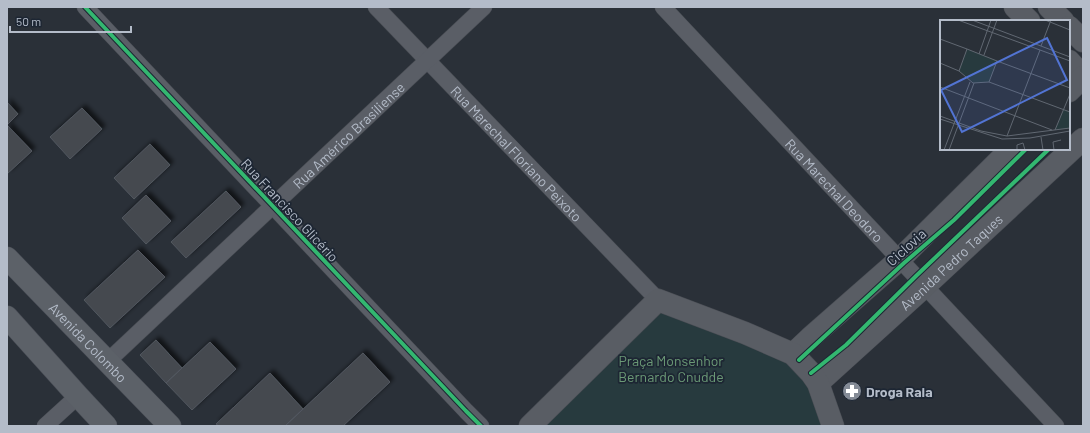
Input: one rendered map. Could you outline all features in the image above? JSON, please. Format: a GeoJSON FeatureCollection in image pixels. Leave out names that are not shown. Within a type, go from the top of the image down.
{"type":"FeatureCollection","features":[{"type":"Feature","properties":{"kind":"main road"},"geometry":{"type":"LineString","coordinates":[[1015,7],[1028,20]]}},
{"type":"Feature","properties":{"kind":"main road"},"geometry":{"type":"LineString","coordinates":[[1049,7],[1062,20]]}},
{"type":"Feature","properties":{"kind":"main road"},"geometry":{"type":"LineString","coordinates":[[1070,28],[1083,41]]}},
{"type":"Feature","properties":{"kind":"main road"},"geometry":{"type":"LineString","coordinates":[[1070,62],[1083,77],[1070,90]]}},
{"type":"Feature","properties":{"kind":"main road","name":"Avenida Pedro Taques"},"geometry":{"type":"LineString","coordinates":[[818,383],[1083,139]]}},
{"type":"Feature","properties":{"kind":"main road"},"geometry":{"type":"LineString","coordinates":[[793,354],[900,259],[1010,150]]}},
{"type":"Feature","properties":{"kind":"main road","name":"Avenida Colombo"},"geometry":{"type":"LineString","coordinates":[[7,258],[170,426]]}},
{"type":"Feature","properties":{"kind":"main road"},"geometry":{"type":"LineString","coordinates":[[530,426],[658,300],[746,333],[793,354],[811,373],[818,383],[832,426]]}},
{"type":"Feature","properties":{"kind":"main road"},"geometry":{"type":"LineString","coordinates":[[7,317],[106,426]]}},
{"type":"Feature","properties":{"kind":"street","name":"Rua Francisco Glicério"},"geometry":{"type":"LineString","coordinates":[[85,7],[481,426]]}},
{"type":"Feature","properties":{"kind":"street","name":"Rua Marechal Floriano Peixoto"},"geometry":{"type":"LineString","coordinates":[[376,7],[658,300]]}},
{"type":"Feature","properties":{"kind":"street","name":"Rua Américo Brasiliense"},"geometry":{"type":"LineString","coordinates":[[108,361],[484,7]]}},
{"type":"Feature","properties":{"kind":"street","name":"Rua Marechal Deodoro"},"geometry":{"type":"LineString","coordinates":[[663,7],[1056,426]]}},
{"type":"Feature","properties":{"kind":"street"},"geometry":{"type":"LineString","coordinates":[[45,426],[78,396]]}},
{"type":"Feature","properties":{"kind":"green space","name":"Praça Monsenhor Bernardo Cnudde"},"geometry":{"type":"Polygon","coordinates":[[[658,300],[793,354],[833,426],[530,426],[658,300]]]}},
{"type":"Feature","properties":{"kind":"building"},"geometry":{"type":"Polygon","coordinates":[[[7,102],[18,114],[7,125],[7,102]]]}},
{"type":"Feature","properties":{"kind":"building"},"geometry":{"type":"Polygon","coordinates":[[[82,108],[102,129],[70,159],[50,137],[82,108]]]}},
{"type":"Feature","properties":{"kind":"building"},"geometry":{"type":"Polygon","coordinates":[[[7,125],[32,151],[7,174],[7,125]]]}},
{"type":"Feature","properties":{"kind":"building"},"geometry":{"type":"Polygon","coordinates":[[[150,144],[170,165],[134,199],[114,178],[150,144]]]}},
{"type":"Feature","properties":{"kind":"building"},"geometry":{"type":"Polygon","coordinates":[[[226,191],[241,207],[186,258],[171,242],[226,191]]]}},
{"type":"Feature","properties":{"kind":"building"},"geometry":{"type":"Polygon","coordinates":[[[146,195],[171,221],[146,244],[122,218],[146,195]]]}},
{"type":"Feature","properties":{"kind":"building"},"geometry":{"type":"Polygon","coordinates":[[[138,250],[165,277],[110,328],[84,300],[138,250]]]}},
{"type":"Feature","properties":{"kind":"building"},"geometry":{"type":"Polygon","coordinates":[[[156,340],[182,368],[166,383],[140,355],[156,340]]]}},
{"type":"Feature","properties":{"kind":"building"},"geometry":{"type":"Polygon","coordinates":[[[210,342],[236,369],[192,410],[166,383],[210,342]]]}},
{"type":"Feature","properties":{"kind":"building"},"geometry":{"type":"Polygon","coordinates":[[[363,353],[390,382],[343,426],[285,426],[363,353]]]}},
{"type":"Feature","properties":{"kind":"building"},"geometry":{"type":"Polygon","coordinates":[[[270,373],[303,409],[285,426],[219,426],[216,424],[270,373]]]}},
{"type":"Feature","properties":{"kind":"cycle path"},"geometry":{"type":"LineString","coordinates":[[85,7],[481,426]]}},
{"type":"Feature","properties":{"kind":"cycle path","name":"Ciclovia"},"geometry":{"type":"LineString","coordinates":[[799,360],[904,263],[954,220],[1025,150]]}},
{"type":"Feature","properties":{"kind":"cycle path"},"geometry":{"type":"LineString","coordinates":[[811,373],[846,345],[1048,150]]}},
{"type":"Feature","properties":{"kind":"place","name":"Droga Raia"},"geometry":{"type":"Point","coordinates":[852,391]}}]}
